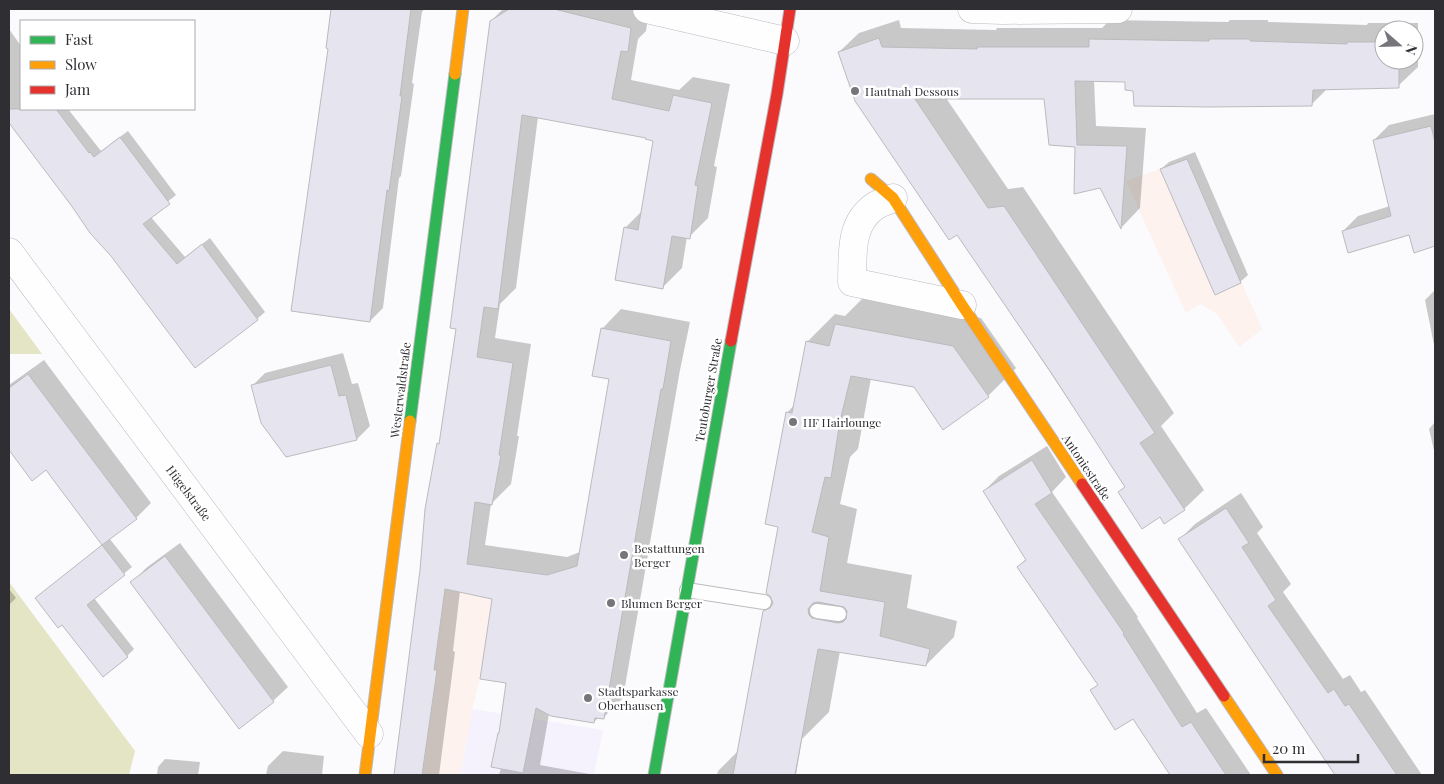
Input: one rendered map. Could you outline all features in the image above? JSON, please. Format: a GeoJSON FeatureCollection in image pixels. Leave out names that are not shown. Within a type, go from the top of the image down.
{"type":"FeatureCollection","features":[{"type":"Feature","properties":{"kind":"street","name":"Westerwaldstraße"},"geometry":{"type":"LineString","coordinates":[[365,775],[463,9]]}},
{"type":"Feature","properties":{"kind":"street"},"geometry":{"type":"LineString","coordinates":[[647,9],[785,41]]}},
{"type":"Feature","properties":{"kind":"street","name":"Teutoburger Straße"},"geometry":{"type":"LineString","coordinates":[[654,775],[790,9]]}},
{"type":"Feature","properties":{"kind":"street"},"geometry":{"type":"LineString","coordinates":[[972,9],[1118,9]]}},
{"type":"Feature","properties":{"kind":"street","name":"Antoniestraße"},"geometry":{"type":"LineString","coordinates":[[871,178],[893,198],[962,305],[1276,775]]}},
{"type":"Feature","properties":{"kind":"street"},"geometry":{"type":"LineString","coordinates":[[893,198],[874,207],[860,221],[854,236],[852,282],[962,305]]}},
{"type":"Feature","properties":{"kind":"street","name":"Hügelstraße"},"geometry":{"type":"LineString","coordinates":[[9,252],[369,734]]}},
{"type":"Feature","properties":{"kind":"lane"},"geometry":{"type":"LineString","coordinates":[[687,590],[764,602]]}},
{"type":"Feature","properties":{"kind":"lane"},"geometry":{"type":"LineString","coordinates":[[817,611],[839,614]]}},
{"type":"Feature","properties":{"kind":"shaded area"},"geometry":{"type":"Polygon","coordinates":[[[1187,159],[1262,329],[1239,347],[1217,314],[1201,304],[1186,313],[1126,181],[1187,159]]]}},
{"type":"Feature","properties":{"kind":"shaded area"},"geometry":{"type":"Polygon","coordinates":[[[445,589],[492,598],[480,679],[472,709],[460,775],[423,775],[437,671],[434,670],[445,589]]]}},
{"type":"Feature","properties":{"kind":"shaded area"},"geometry":{"type":"Polygon","coordinates":[[[472,709],[603,730],[594,775],[460,775],[472,709]]]}},
{"type":"Feature","properties":{"kind":"green space"},"geometry":{"type":"Polygon","coordinates":[[[9,309],[42,354],[9,354],[9,309]]]}},
{"type":"Feature","properties":{"kind":"green space"},"geometry":{"type":"Polygon","coordinates":[[[9,582],[135,751],[129,775],[9,775],[9,582]]]}},
{"type":"Feature","properties":{"kind":"building"},"geometry":{"type":"Polygon","coordinates":[[[331,9],[411,9],[400,96],[402,96],[389,191],[387,190],[370,322],[291,311],[328,49],[326,48],[331,9]]]}},
{"type":"Feature","properties":{"kind":"building"},"geometry":{"type":"Polygon","coordinates":[[[509,9],[554,9],[631,28],[628,52],[621,51],[612,99],[669,111],[673,95],[712,103],[695,185],[698,186],[690,239],[672,236],[663,289],[615,280],[624,227],[638,230],[653,141],[646,138],[522,115],[498,309],[484,307],[477,357],[513,363],[499,455],[501,455],[492,505],[475,502],[467,564],[547,575],[577,566],[609,379],[592,376],[601,328],[671,341],[604,719],[595,718],[594,723],[551,716],[536,708],[523,773],[491,767],[499,733],[506,683],[480,679],[492,599],[445,589],[434,670],[437,670],[422,775],[394,775],[420,570],[425,509],[437,443],[439,444],[456,329],[450,328],[490,21],[509,9]]]}},
{"type":"Feature","properties":{"kind":"building"},"geometry":{"type":"Polygon","coordinates":[[[879,38],[882,47],[977,49],[977,47],[1089,47],[1089,39],[1209,41],[1209,39],[1250,39],[1250,41],[1347,44],[1347,42],[1374,42],[1374,70],[1399,70],[1399,88],[1313,90],[1312,106],[1134,106],[1133,91],[1125,90],[1125,82],[1075,81],[1077,145],[1127,146],[1121,229],[1100,188],[1074,194],[1075,147],[1049,145],[1044,99],[915,99],[988,208],[1004,206],[1155,433],[1140,443],[1185,510],[1164,524],[1160,517],[1142,529],[1118,492],[1125,487],[1052,374],[957,235],[949,240],[855,101],[838,52],[879,38]]]}},
{"type":"Feature","properties":{"kind":"building"},"geometry":{"type":"Polygon","coordinates":[[[9,109],[57,110],[94,157],[120,137],[170,204],[143,224],[177,264],[202,244],[258,320],[195,368],[111,256],[90,233],[9,123],[9,109]]]}},
{"type":"Feature","properties":{"kind":"building"},"geometry":{"type":"Polygon","coordinates":[[[1431,126],[1435,142],[1435,246],[1414,253],[1409,235],[1348,253],[1342,231],[1391,216],[1373,140],[1431,126]]]}},
{"type":"Feature","properties":{"kind":"building"},"geometry":{"type":"Polygon","coordinates":[[[1187,159],[1241,283],[1215,295],[1160,169],[1187,159]]]}},
{"type":"Feature","properties":{"kind":"building"},"geometry":{"type":"Polygon","coordinates":[[[835,324],[953,346],[989,397],[943,430],[914,387],[851,376],[840,421],[831,478],[825,477],[812,532],[829,537],[820,591],[885,602],[880,636],[930,649],[926,666],[818,649],[795,775],[733,775],[763,611],[770,608],[773,603],[770,596],[766,593],[778,527],[765,524],[786,412],[792,413],[806,341],[829,346],[835,324]],[[818,602],[813,603],[808,609],[809,615],[812,618],[838,623],[846,619],[847,611],[844,607],[818,602]]]}},
{"type":"Feature","properties":{"kind":"building"},"geometry":{"type":"Polygon","coordinates":[[[331,365],[339,396],[346,395],[357,440],[286,457],[261,423],[251,385],[331,365]]]}},
{"type":"Feature","properties":{"kind":"building"},"geometry":{"type":"Polygon","coordinates":[[[28,374],[137,519],[102,545],[46,470],[32,481],[9,450],[9,388],[28,374]]]}},
{"type":"Feature","properties":{"kind":"building"},"geometry":{"type":"Polygon","coordinates":[[[1032,460],[1052,493],[1035,504],[1124,633],[1182,727],[1191,722],[1226,775],[1170,775],[1133,719],[1115,730],[1090,690],[1098,685],[1017,567],[1026,560],[983,491],[1032,460]]]}},
{"type":"Feature","properties":{"kind":"building"},"geometry":{"type":"Polygon","coordinates":[[[1226,508],[1249,543],[1242,547],[1276,600],[1268,606],[1328,693],[1334,689],[1345,706],[1349,704],[1397,775],[1335,775],[1178,539],[1226,508]]]}},
{"type":"Feature","properties":{"kind":"building"},"geometry":{"type":"Polygon","coordinates":[[[102,545],[125,575],[87,605],[128,657],[103,677],[62,625],[58,628],[35,598],[102,545]]]}},
{"type":"Feature","properties":{"kind":"building"},"geometry":{"type":"Polygon","coordinates":[[[165,556],[274,702],[239,729],[130,582],[165,556]]]}},
{"type":"Feature","properties":{"kind":"traffic: fast"},"geometry":{"type":"LineString","coordinates":[[410,421],[455,74]]}},
{"type":"Feature","properties":{"kind":"traffic: fast"},"geometry":{"type":"LineString","coordinates":[[654,775],[731,341]]}},
{"type":"Feature","properties":{"kind":"traffic: slow"},"geometry":{"type":"LineString","coordinates":[[455,74],[463,9]]}},
{"type":"Feature","properties":{"kind":"traffic: slow"},"geometry":{"type":"LineString","coordinates":[[871,179],[893,198],[1082,484]]}},
{"type":"Feature","properties":{"kind":"traffic: slow"},"geometry":{"type":"LineString","coordinates":[[365,775],[410,421]]}},
{"type":"Feature","properties":{"kind":"traffic: slow"},"geometry":{"type":"LineString","coordinates":[[1224,696],[1277,775]]}},
{"type":"Feature","properties":{"kind":"traffic: jam"},"geometry":{"type":"LineString","coordinates":[[731,341],[777,94],[790,9]]}},
{"type":"Feature","properties":{"kind":"traffic: jam"},"geometry":{"type":"LineString","coordinates":[[1082,484],[1224,696]]}},
{"type":"Feature","properties":{"kind":"place","name":"Hautnah Dessous"},"geometry":{"type":"Point","coordinates":[855,91]}},
{"type":"Feature","properties":{"kind":"place","name":"HF Hairlounge"},"geometry":{"type":"Point","coordinates":[793,422]}},
{"type":"Feature","properties":{"kind":"place","name":"Bestattungen Berger"},"geometry":{"type":"Point","coordinates":[624,555]}},
{"type":"Feature","properties":{"kind":"place","name":"Blumen Berger"},"geometry":{"type":"Point","coordinates":[611,603]}},
{"type":"Feature","properties":{"kind":"place","name":"Stadtsparkasse Oberhausen"},"geometry":{"type":"Point","coordinates":[588,698]}}]}
